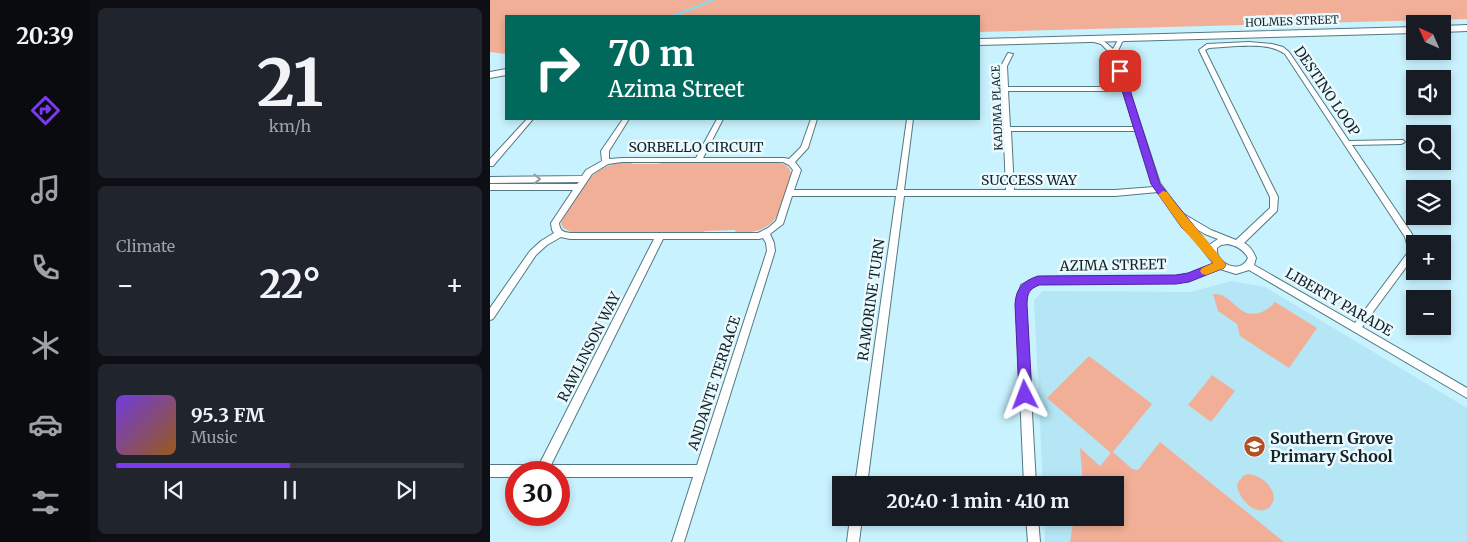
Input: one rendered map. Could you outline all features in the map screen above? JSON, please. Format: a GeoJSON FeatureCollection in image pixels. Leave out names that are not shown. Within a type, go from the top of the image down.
{"type":"FeatureCollection","features":[{"type":"Feature","properties":{"kind":"main road"},"geometry":{"type":"LineString","coordinates":[[1451,29],[1467,28]]}},
{"type":"Feature","properties":{"kind":"main road","name":"HOLMES STREET"},"geometry":{"type":"LineString","coordinates":[[980,42],[1406,30]]}},
{"type":"Feature","properties":{"kind":"main road","name":"HOLMES STREET"},"geometry":{"type":"LineString","coordinates":[[1030,40],[1078,36],[1169,36]]}},
{"type":"Feature","properties":{"kind":"main road"},"geometry":{"type":"LineString","coordinates":[[490,70],[505,68]]}},
{"type":"Feature","properties":{"kind":"main road"},"geometry":{"type":"LineString","coordinates":[[490,75],[505,72]]}},
{"type":"Feature","properties":{"kind":"street"},"geometry":{"type":"LineString","coordinates":[[1114,53],[1120,41],[1126,38]]}},
{"type":"Feature","properties":{"kind":"street"},"geometry":{"type":"LineString","coordinates":[[1087,39],[1103,43],[1114,53],[1153,179],[1158,189],[1220,265],[1233,270],[1245,269],[1249,266],[1251,262],[1250,254],[1235,242],[1208,232],[1179,214]]}},
{"type":"Feature","properties":{"kind":"street","name":"DESTINO LOOP"},"geometry":{"type":"LineString","coordinates":[[1235,242],[1274,209],[1274,197],[1202,50],[1203,48],[1215,45],[1269,44],[1281,47],[1287,53],[1410,236],[1413,251],[1356,328]]}},
{"type":"Feature","properties":{"kind":"street","name":"KADIMA PLACE"},"geometry":{"type":"LineString","coordinates":[[1010,54],[1004,66],[1010,193]]}},
{"type":"Feature","properties":{"kind":"street"},"geometry":{"type":"LineString","coordinates":[[1006,89],[1126,89]]}},
{"type":"Feature","properties":{"kind":"street"},"geometry":{"type":"LineString","coordinates":[[490,164],[529,120]]}},
{"type":"Feature","properties":{"kind":"street"},"geometry":{"type":"LineString","coordinates":[[625,120],[604,151],[606,162],[594,168],[584,179],[554,223],[556,230],[560,234],[570,236],[752,237],[765,233],[780,222],[797,170],[791,162],[804,148],[814,120]]}},
{"type":"Feature","properties":{"kind":"street"},"geometry":{"type":"LineString","coordinates":[[699,160],[719,120]]}},
{"type":"Feature","properties":{"kind":"street","name":"RAMORINE TURN"},"geometry":{"type":"LineString","coordinates":[[862,476],[910,120]]}},
{"type":"Feature","properties":{"kind":"street"},"geometry":{"type":"LineString","coordinates":[[1008,129],[1138,129]]}},
{"type":"Feature","properties":{"kind":"street"},"geometry":{"type":"LineString","coordinates":[[1347,143],[1401,142]]}},
{"type":"Feature","properties":{"kind":"street","name":"SORBELLO CIRCUIT"},"geometry":{"type":"LineString","coordinates":[[606,162],[622,160],[784,160],[791,162]]}},
{"type":"Feature","properties":{"kind":"street"},"geometry":{"type":"LineString","coordinates":[[490,180],[584,179]]}},
{"type":"Feature","properties":{"kind":"street"},"geometry":{"type":"LineString","coordinates":[[490,187],[579,187]]}},
{"type":"Feature","properties":{"kind":"street","name":"SUCCESS WAY"},"geometry":{"type":"LineString","coordinates":[[791,193],[1122,193],[1158,189]]}},
{"type":"Feature","properties":{"kind":"street","name":"ANDANTE TERRACE"},"geometry":{"type":"LineString","coordinates":[[678,542],[770,251],[770,244],[765,233]]}},
{"type":"Feature","properties":{"kind":"street"},"geometry":{"type":"LineString","coordinates":[[490,316],[533,253],[544,243],[560,234]]}},
{"type":"Feature","properties":{"kind":"street","name":"RAWLINSON WAY"},"geometry":{"type":"LineString","coordinates":[[547,461],[660,236]]}},
{"type":"Feature","properties":{"kind":"street"},"geometry":{"type":"LineString","coordinates":[[1211,254],[1211,249],[1215,244],[1223,241],[1235,242]]}},
{"type":"Feature","properties":{"kind":"street","name":"AZIMA STREET"},"geometry":{"type":"LineString","coordinates":[[1030,476],[1021,304],[1024,288],[1038,281],[1189,278],[1220,265]]}},
{"type":"Feature","properties":{"kind":"street","name":"LIBERTY PARADE"},"geometry":{"type":"LineString","coordinates":[[1249,266],[1467,393]]}},
{"type":"Feature","properties":{"kind":"street"},"geometry":{"type":"LineString","coordinates":[[490,470],[505,470]]}},
{"type":"Feature","properties":{"kind":"street"},"geometry":{"type":"LineString","coordinates":[[570,471],[701,471]]}},
{"type":"Feature","properties":{"kind":"street"},"geometry":{"type":"LineString","coordinates":[[853,542],[855,526]]}},
{"type":"Feature","properties":{"kind":"street"},"geometry":{"type":"LineString","coordinates":[[1033,526],[1034,542]]}},
{"type":"Feature","properties":{"kind":"shaded area"},"geometry":{"type":"Polygon","coordinates":[[[490,0],[1467,0],[1467,19],[1451,19],[1451,15],[1406,15],[1406,21],[980,32],[980,15],[505,15],[505,54],[490,52],[490,0]]]}},
{"type":"Feature","properties":{"kind":"shaded area"},"geometry":{"type":"Polygon","coordinates":[[[631,162],[633,164],[659,164],[662,162],[775,162],[787,167],[791,174],[781,209],[776,217],[762,229],[751,232],[736,233],[735,230],[705,231],[701,233],[573,233],[563,228],[561,223],[564,215],[590,178],[607,166],[631,162]]]}},
{"type":"Feature","properties":{"kind":"shaded area","name":"Southern Grove Primary School"},"geometry":{"type":"Polygon","coordinates":[[[1232,281],[1265,287],[1467,408],[1467,542],[1045,542],[1044,526],[1124,526],[1124,476],[1043,476],[1034,300],[1043,291],[1190,292],[1232,281]]]}},
{"type":"Feature","properties":{"kind":"shaded area"},"geometry":{"type":"Polygon","coordinates":[[[1213,294],[1225,297],[1249,314],[1259,313],[1268,309],[1275,302],[1317,328],[1289,368],[1240,336],[1237,324],[1218,311],[1213,294]]]}},
{"type":"Feature","properties":{"kind":"shaded area"},"geometry":{"type":"Polygon","coordinates":[[[1089,356],[1152,404],[1113,452],[1132,469],[1138,470],[1160,442],[1284,542],[1070,542],[1073,526],[1124,526],[1124,476],[1082,476],[1080,448],[1100,466],[1111,453],[1047,398],[1089,356]]]}},
{"type":"Feature","properties":{"kind":"shaded area"},"geometry":{"type":"Polygon","coordinates":[[[1212,375],[1235,391],[1211,422],[1188,405],[1212,375]]]}},
{"type":"Feature","properties":{"kind":"shaded area"},"geometry":{"type":"Polygon","coordinates":[[[1248,474],[1262,479],[1271,489],[1274,499],[1265,510],[1253,508],[1242,498],[1237,484],[1243,476],[1248,474]]]}},
{"type":"Feature","properties":{"kind":"waterway"},"geometry":{"type":"LineString","coordinates":[[676,15],[713,0]]}},
{"type":"Feature","properties":{"kind":"slow traffic"},"geometry":{"type":"LineString","coordinates":[[1163,195],[1220,265],[1206,271]]}},
{"type":"Feature","properties":{"kind":"place","name":"Southern Grove Primary School"},"geometry":{"type":"Point","coordinates":[1254,447]}},
{"type":"Feature","properties":{"kind":"route"},"geometry":{"type":"LineString","coordinates":[[1025,395],[1021,293],[1028,285],[1038,281],[1189,278],[1220,265],[1158,189],[1153,179],[1120,71]]}}]}
